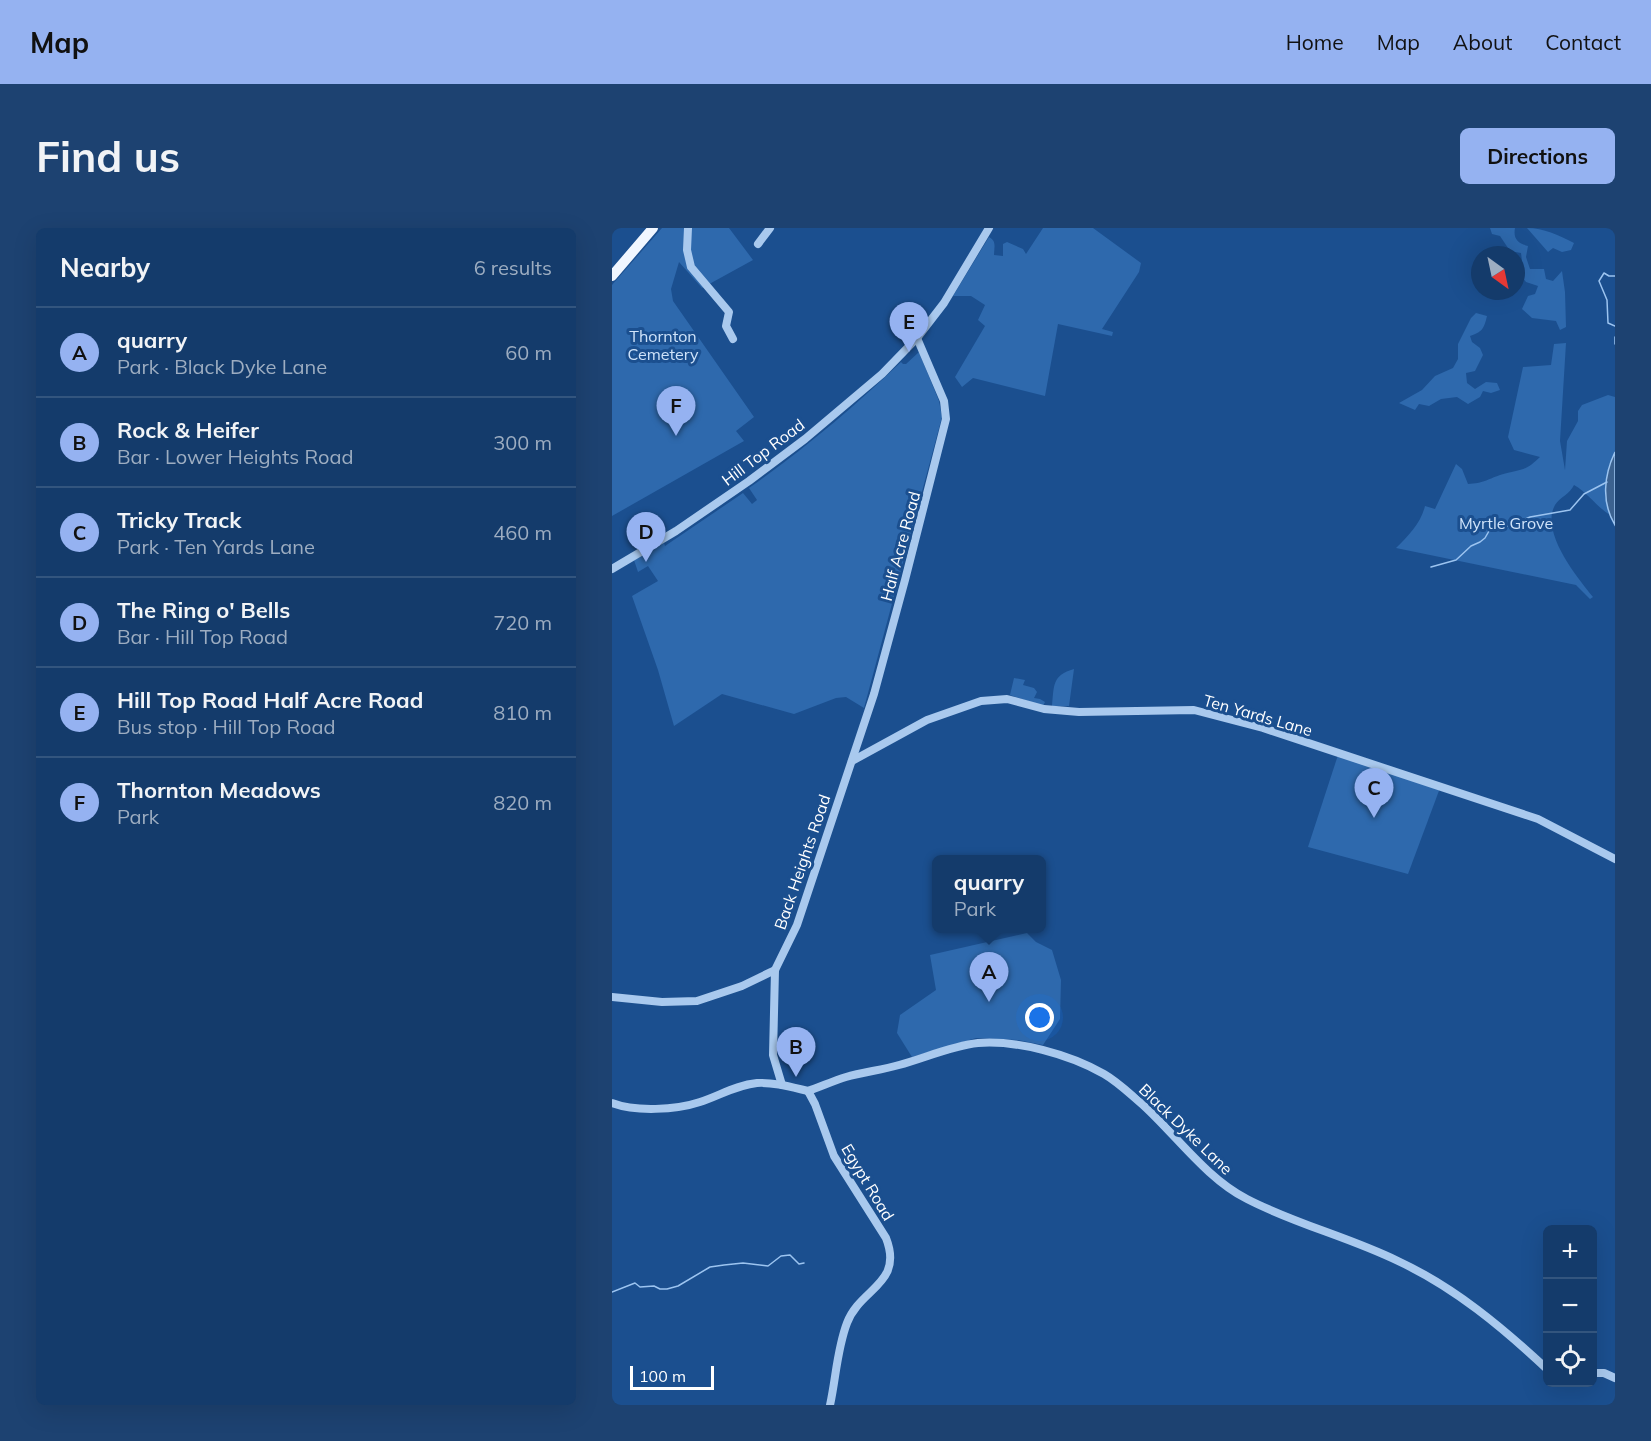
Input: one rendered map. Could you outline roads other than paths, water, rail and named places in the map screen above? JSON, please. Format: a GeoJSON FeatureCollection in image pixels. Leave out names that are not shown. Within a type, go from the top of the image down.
{"type":"FeatureCollection","features":[{"type":"Feature","properties":{"kind":"main road"},"geometry":{"type":"LineString","coordinates":[[612,276],[653,228]]}},
{"type":"Feature","properties":{"kind":"street"},"geometry":{"type":"LineString","coordinates":[[688,228],[687,250],[691,267],[729,312],[726,326],[733,339]]}},
{"type":"Feature","properties":{"kind":"street"},"geometry":{"type":"LineString","coordinates":[[758,244],[770,228]]}},
{"type":"Feature","properties":{"kind":"street","name":"Hill Top Road"},"geometry":{"type":"LineString","coordinates":[[612,569],[676,531],[749,481],[861,393],[917,338],[944,303],[989,228]]}},
{"type":"Feature","properties":{"kind":"street","name":"Half Acre Road"},"geometry":{"type":"LineString","coordinates":[[852,761],[874,694],[946,419],[944,401],[917,338]]}},
{"type":"Feature","properties":{"kind":"street","name":"Ten Yards Lane"},"geometry":{"type":"LineString","coordinates":[[852,761],[942,713],[981,701],[996,699],[1019,701],[1044,709],[1060,711],[1194,710],[1263,728],[1538,819],[1615,859]]}},
{"type":"Feature","properties":{"kind":"street"},"geometry":{"type":"LineString","coordinates":[[858,739],[870,750]]}},
{"type":"Feature","properties":{"kind":"street","name":"Back Heights Road"},"geometry":{"type":"LineString","coordinates":[[775,970],[797,925],[852,761]]}},
{"type":"Feature","properties":{"kind":"street"},"geometry":{"type":"LineString","coordinates":[[612,997],[662,1002],[697,1001],[742,986],[775,970],[773,1055],[782,1085]]}},
{"type":"Feature","properties":{"kind":"street","name":"Black Dyke Lane"},"geometry":{"type":"LineString","coordinates":[[808,1091],[847,1077],[897,1066],[953,1048],[977,1043],[1006,1043],[1027,1047],[1086,1065],[1105,1074],[1123,1087],[1214,1176],[1234,1192],[1281,1214],[1396,1260],[1431,1278],[1499,1326],[1543,1366]]}},
{"type":"Feature","properties":{"kind":"street"},"geometry":{"type":"LineString","coordinates":[[612,1103],[632,1108],[672,1107],[700,1102],[754,1083],[770,1082],[808,1091]]}},
{"type":"Feature","properties":{"kind":"street","name":"Egypt Road"},"geometry":{"type":"LineString","coordinates":[[808,1091],[834,1156],[890,1248],[890,1267],[886,1277],[861,1300],[841,1340],[830,1405]]}},
{"type":"Feature","properties":{"kind":"street"},"geometry":{"type":"LineString","coordinates":[[1597,1373],[1604,1373],[1615,1378]]}},
{"type":"Feature","properties":{"kind":"waterway"},"geometry":{"type":"LineString","coordinates":[[1615,276],[1604,273],[1599,281],[1607,300],[1608,323],[1615,326]]}},
{"type":"Feature","properties":{"kind":"waterway"},"geometry":{"type":"LineString","coordinates":[[1615,337],[1615,344]]}},
{"type":"Feature","properties":{"kind":"waterway"},"geometry":{"type":"LineString","coordinates":[[1431,567],[1456,560],[1497,526],[1509,526],[1530,517],[1570,510],[1584,494],[1607,482]]}},
{"type":"Feature","properties":{"kind":"waterway"},"geometry":{"type":"LineString","coordinates":[[612,1292],[635,1283],[640,1287],[654,1286],[667,1289],[678,1286],[710,1267],[743,1263],[768,1266],[781,1256],[790,1255],[799,1264],[804,1263]]}},
{"type":"Feature","properties":{"kind":"place","name":"Hill Top Road Half Acre Road"},"geometry":{"type":"Point","coordinates":[909,352]}},
{"type":"Feature","properties":{"kind":"place","name":"Thornton Meadows"},"geometry":{"type":"Point","coordinates":[676,436]}},
{"type":"Feature","properties":{"kind":"place","name":"The Ring o' Bells"},"geometry":{"type":"Point","coordinates":[646,562]}},
{"type":"Feature","properties":{"kind":"place","name":"Tricky Track"},"geometry":{"type":"Point","coordinates":[1374,818]}},
{"type":"Feature","properties":{"kind":"place","name":"quarry"},"geometry":{"type":"Point","coordinates":[989,1002]}},
{"type":"Feature","properties":{"kind":"place","name":"Rock & Heifer"},"geometry":{"type":"Point","coordinates":[796,1077]}},
{"type":"Feature","properties":{"kind":"park label","name":"Thornton Cemetery"},"geometry":{"type":"Point","coordinates":[663,345]}},
{"type":"Feature","properties":{"kind":"park label","name":"Myrtle Grove"},"geometry":{"type":"Point","coordinates":[1506,523]}}]}
